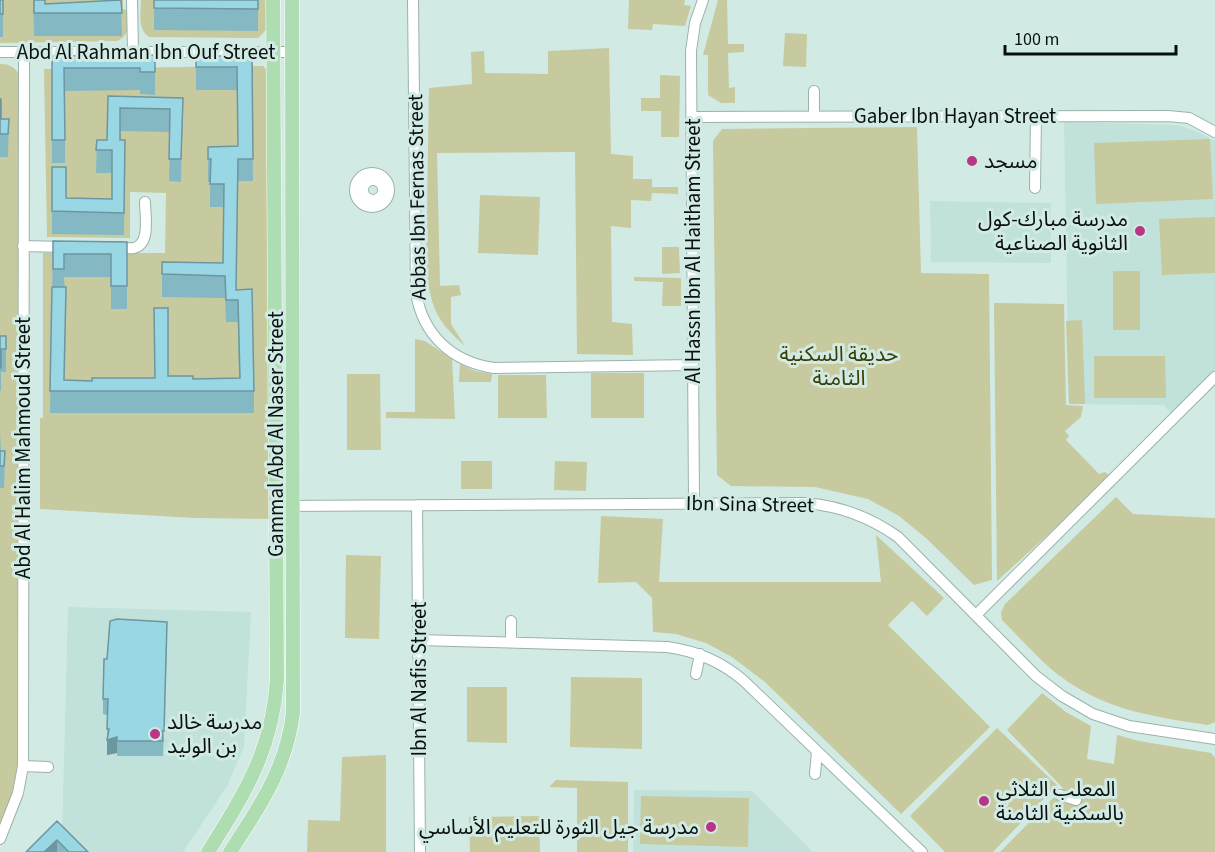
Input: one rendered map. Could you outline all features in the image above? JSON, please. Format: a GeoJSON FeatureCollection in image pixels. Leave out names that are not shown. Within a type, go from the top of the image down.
{"type":"FeatureCollection","features":[{"type":"Feature","properties":{"kind":"main road","name":"Gammal Abd Al Naser Street"},"geometry":{"type":"LineString","coordinates":[[208,852],[253,776],[261,758],[273,719],[278,680],[273,0]]}},
{"type":"Feature","properties":{"kind":"main road","name":"Gammal Abd Al Naser Street"},"geometry":{"type":"LineString","coordinates":[[230,852],[271,788],[283,762],[291,729],[294,696],[292,0]]}},
{"type":"Feature","properties":{"kind":"street"},"geometry":{"type":"LineString","coordinates":[[132,0],[133,52]]}},
{"type":"Feature","properties":{"kind":"street","name":"Abbas Ibn Fernas Street"},"geometry":{"type":"LineString","coordinates":[[413,0],[416,293],[421,314],[430,332],[444,347],[462,359],[494,368],[693,365]]}},
{"type":"Feature","properties":{"kind":"street","name":"Al Hassn Ibn Al Haitham Street"},"geometry":{"type":"LineString","coordinates":[[694,503],[692,37],[703,0]]}},
{"type":"Feature","properties":{"kind":"street","name":"Abd Al Rahman Ibn Ouf Street"},"geometry":{"type":"LineString","coordinates":[[0,52],[292,52]]}},
{"type":"Feature","properties":{"kind":"street","name":"Abd Al Halim Mahmoud Street"},"geometry":{"type":"LineString","coordinates":[[0,839],[18,793],[23,766],[24,52]]}},
{"type":"Feature","properties":{"kind":"street"},"geometry":{"type":"LineString","coordinates":[[814,91],[814,117]]}},
{"type":"Feature","properties":{"kind":"street"},"geometry":{"type":"LineString","coordinates":[[1035,188],[1036,116]]}},
{"type":"Feature","properties":{"kind":"street","name":"Gaber Ibn Hayan Street"},"geometry":{"type":"LineString","coordinates":[[692,117],[1178,116],[1199,122],[1215,132]]}},
{"type":"Feature","properties":{"kind":"street"},"geometry":{"type":"LineString","coordinates":[[101,247],[134,248],[140,243],[145,233],[145,202]]}},
{"type":"Feature","properties":{"kind":"street"},"geometry":{"type":"LineString","coordinates":[[23,246],[79,247]]}},
{"type":"Feature","properties":{"kind":"street"},"geometry":{"type":"LineString","coordinates":[[976,615],[1215,377]]}},
{"type":"Feature","properties":{"kind":"street","name":"Ibn Sina Street"},"geometry":{"type":"LineString","coordinates":[[276,506],[806,503],[834,507],[861,515],[898,537],[1036,676],[1062,696],[1085,709],[1129,726],[1215,739]]}},
{"type":"Feature","properties":{"kind":"street","name":"Ibn Al Nafis Street"},"geometry":{"type":"LineString","coordinates":[[417,505],[420,852]]}},
{"type":"Feature","properties":{"kind":"street"},"geometry":{"type":"LineString","coordinates":[[511,642],[512,621]]}},
{"type":"Feature","properties":{"kind":"street"},"geometry":{"type":"LineString","coordinates":[[418,640],[667,647],[700,654],[720,663],[744,681],[917,850]]}},
{"type":"Feature","properties":{"kind":"street"},"geometry":{"type":"LineString","coordinates":[[696,674],[700,654]]}},
{"type":"Feature","properties":{"kind":"street"},"geometry":{"type":"LineString","coordinates":[[815,774],[817,752]]}},
{"type":"Feature","properties":{"kind":"street"},"geometry":{"type":"LineString","coordinates":[[23,766],[48,767]]}},
{"type":"Feature","properties":{"kind":"street"},"geometry":{"type":"LineString","coordinates":[[1060,795],[1076,800]]}},
{"type":"Feature","properties":{"kind":"shaded area","name":"مدرسة مبارك-كول الثانوية الصناعية"},"geometry":{"type":"Polygon","coordinates":[[[1064,122],[1178,125],[1215,141],[1215,373],[1173,415],[1164,405],[1069,404],[1064,122]]]}},
{"type":"Feature","properties":{"kind":"shaded area"},"geometry":{"type":"Polygon","coordinates":[[[930,201],[1051,203],[1051,263],[931,262],[930,201]]]}},
{"type":"Feature","properties":{"kind":"shaded area","name":"مدرسة خالد بن الوليد"},"geometry":{"type":"Polygon","coordinates":[[[68,607],[251,612],[244,747],[227,786],[183,852],[79,852],[62,836],[68,607]]]}},
{"type":"Feature","properties":{"kind":"shaded area","name":"مدرسة جيل الثورة للتعليم الأساسي"},"geometry":{"type":"Polygon","coordinates":[[[634,790],[752,791],[813,852],[633,852],[634,790]]]}},
{"type":"Feature","properties":{"kind":"green space"},"geometry":{"type":"Polygon","coordinates":[[[0,0],[123,0],[123,9],[128,10],[128,28],[125,36],[117,41],[0,43],[0,0]]]}},
{"type":"Feature","properties":{"kind":"green space"},"geometry":{"type":"Polygon","coordinates":[[[141,0],[268,0],[269,27],[258,38],[149,37],[141,25],[141,0]]]}},
{"type":"Feature","properties":{"kind":"green space"},"geometry":{"type":"Polygon","coordinates":[[[629,0],[685,0],[684,5],[691,6],[685,26],[653,24],[652,30],[628,29],[629,0]]]}},
{"type":"Feature","properties":{"kind":"green space"},"geometry":{"type":"Polygon","coordinates":[[[718,0],[727,0],[728,44],[744,44],[744,52],[728,53],[729,88],[735,87],[735,103],[721,103],[708,95],[708,55],[703,55],[718,0]]]}},
{"type":"Feature","properties":{"kind":"green space"},"geometry":{"type":"Polygon","coordinates":[[[785,33],[807,34],[806,67],[783,66],[785,33]]]}},
{"type":"Feature","properties":{"kind":"green space"},"geometry":{"type":"Polygon","coordinates":[[[609,48],[611,154],[633,156],[633,179],[652,179],[652,187],[678,187],[678,194],[652,193],[651,201],[631,200],[631,228],[611,226],[612,322],[632,324],[633,355],[577,354],[575,152],[437,153],[440,286],[459,285],[461,295],[451,297],[451,324],[465,346],[441,321],[436,312],[426,270],[429,88],[472,84],[471,52],[484,51],[485,73],[548,74],[548,51],[609,48]]]}},
{"type":"Feature","properties":{"kind":"green space"},"geometry":{"type":"Polygon","coordinates":[[[0,64],[12,67],[20,76],[17,732],[20,774],[0,834],[0,64]]]}},
{"type":"Feature","properties":{"kind":"green space"},"geometry":{"type":"Polygon","coordinates":[[[263,66],[268,72],[272,519],[195,518],[40,509],[40,418],[43,418],[43,253],[165,253],[166,193],[130,192],[130,238],[47,237],[44,69],[263,66]]]}},
{"type":"Feature","properties":{"kind":"green space"},"geometry":{"type":"Polygon","coordinates":[[[660,75],[680,76],[679,137],[661,137],[661,111],[641,111],[641,98],[660,98],[660,75]]]}},
{"type":"Feature","properties":{"kind":"green space","name":"حديقة السكنية الثامنة"},"geometry":{"type":"Polygon","coordinates":[[[917,127],[921,273],[989,274],[992,580],[974,585],[927,539],[899,516],[868,499],[815,487],[731,486],[717,475],[713,141],[722,129],[917,127]]]}},
{"type":"Feature","properties":{"kind":"green space"},"geometry":{"type":"Polygon","coordinates":[[[1210,139],[1213,199],[1096,204],[1094,143],[1210,139]]]}},
{"type":"Feature","properties":{"kind":"green space"},"geometry":{"type":"Polygon","coordinates":[[[480,195],[540,197],[538,255],[478,253],[480,195]]]}},
{"type":"Feature","properties":{"kind":"green space"},"geometry":{"type":"Polygon","coordinates":[[[1215,217],[1215,273],[1162,275],[1159,219],[1215,217]]]}},
{"type":"Feature","properties":{"kind":"green space"},"geometry":{"type":"Polygon","coordinates":[[[662,247],[679,247],[680,273],[662,274],[662,247]]]}},
{"type":"Feature","properties":{"kind":"green space"},"geometry":{"type":"Polygon","coordinates":[[[1113,271],[1140,271],[1140,330],[1113,330],[1113,271]]]}},
{"type":"Feature","properties":{"kind":"green space"},"geometry":{"type":"Polygon","coordinates":[[[634,277],[681,278],[681,306],[662,306],[663,282],[634,281],[634,277]]]}},
{"type":"Feature","properties":{"kind":"green space"},"geometry":{"type":"Polygon","coordinates":[[[994,303],[1064,304],[1066,405],[1083,406],[1081,417],[1065,431],[1069,436],[1066,440],[1099,474],[1105,472],[1111,477],[997,581],[994,303]]]}},
{"type":"Feature","properties":{"kind":"green space"},"geometry":{"type":"Polygon","coordinates":[[[1082,320],[1085,404],[1069,404],[1066,321],[1082,320]]]}},
{"type":"Feature","properties":{"kind":"green space"},"geometry":{"type":"Polygon","coordinates":[[[415,339],[425,341],[452,359],[455,419],[386,418],[386,412],[415,412],[415,339]]]}},
{"type":"Feature","properties":{"kind":"green space"},"geometry":{"type":"Polygon","coordinates":[[[1094,356],[1165,356],[1166,398],[1094,398],[1094,356]]]}},
{"type":"Feature","properties":{"kind":"green space"},"geometry":{"type":"Polygon","coordinates":[[[460,364],[475,371],[492,374],[491,382],[459,382],[460,364]]]}},
{"type":"Feature","properties":{"kind":"green space"},"geometry":{"type":"Polygon","coordinates":[[[591,373],[644,373],[644,418],[591,418],[591,373]]]}},
{"type":"Feature","properties":{"kind":"green space"},"geometry":{"type":"Polygon","coordinates":[[[347,374],[380,374],[381,450],[347,450],[347,374]]]}},
{"type":"Feature","properties":{"kind":"green space"},"geometry":{"type":"Polygon","coordinates":[[[498,375],[546,375],[547,418],[498,418],[498,375]]]}},
{"type":"Feature","properties":{"kind":"green space"},"geometry":{"type":"Polygon","coordinates":[[[461,461],[492,461],[492,489],[461,489],[461,461]]]}},
{"type":"Feature","properties":{"kind":"green space"},"geometry":{"type":"Polygon","coordinates":[[[555,461],[587,462],[586,491],[554,490],[555,461]]]}},
{"type":"Feature","properties":{"kind":"green space"},"geometry":{"type":"Polygon","coordinates":[[[1116,497],[1133,514],[1215,518],[1215,722],[1208,725],[1125,709],[1087,693],[1051,669],[1002,620],[1001,612],[1005,604],[1116,497]]]}},
{"type":"Feature","properties":{"kind":"green space"},"geometry":{"type":"Polygon","coordinates":[[[601,516],[663,519],[659,582],[881,582],[876,535],[944,598],[927,616],[912,601],[888,625],[990,727],[901,814],[765,682],[732,657],[706,643],[676,634],[653,632],[652,598],[636,582],[598,583],[601,516]]]}},
{"type":"Feature","properties":{"kind":"green space"},"geometry":{"type":"Polygon","coordinates":[[[346,555],[381,556],[379,639],[345,638],[346,555]]]}},
{"type":"Feature","properties":{"kind":"green space"},"geometry":{"type":"Polygon","coordinates":[[[571,677],[642,678],[642,749],[570,747],[571,677]]]}},
{"type":"Feature","properties":{"kind":"green space"},"geometry":{"type":"Polygon","coordinates":[[[467,687],[507,687],[507,743],[467,742],[467,687]]]}},
{"type":"Feature","properties":{"kind":"green space"},"geometry":{"type":"Polygon","coordinates":[[[1042,693],[1066,712],[1091,726],[1087,759],[1114,764],[1117,735],[1211,753],[1215,758],[1215,852],[1000,852],[1063,788],[1007,730],[1042,693]]]}},
{"type":"Feature","properties":{"kind":"green space","name":"المعلب الثلاثي بالسكنية الثامنة"},"geometry":{"type":"Polygon","coordinates":[[[997,728],[1057,785],[993,852],[945,852],[910,816],[997,728]]]}},
{"type":"Feature","properties":{"kind":"green space"},"geometry":{"type":"Polygon","coordinates":[[[386,755],[386,852],[307,852],[308,820],[340,821],[342,757],[386,755]]]}},
{"type":"Feature","properties":{"kind":"green space"},"geometry":{"type":"Polygon","coordinates":[[[556,780],[628,782],[628,852],[577,852],[577,788],[549,787],[556,780]]]}},
{"type":"Feature","properties":{"kind":"green space"},"geometry":{"type":"Polygon","coordinates":[[[641,796],[749,798],[748,847],[640,844],[641,796]]]}},
{"type":"Feature","properties":{"kind":"green space"},"geometry":{"type":"Polygon","coordinates":[[[539,816],[540,852],[470,852],[469,817],[539,816]]]}},
{"type":"Feature","properties":{"kind":"building"},"geometry":{"type":"Polygon","coordinates":[[[0,0],[3,0],[3,14],[0,14],[0,0]]]}},
{"type":"Feature","properties":{"kind":"building"},"geometry":{"type":"Polygon","coordinates":[[[34,0],[45,0],[45,4],[121,0],[122,13],[34,13],[34,0]]]}},
{"type":"Feature","properties":{"kind":"building"},"geometry":{"type":"Polygon","coordinates":[[[154,0],[258,0],[258,9],[154,8],[154,0]]]}},
{"type":"Feature","properties":{"kind":"building"},"geometry":{"type":"Polygon","coordinates":[[[155,55],[155,72],[140,72],[140,68],[64,68],[65,140],[52,140],[52,56],[155,55]]]}},
{"type":"Feature","properties":{"kind":"building"},"geometry":{"type":"Polygon","coordinates":[[[196,56],[252,56],[253,159],[238,159],[236,290],[252,289],[254,391],[50,391],[52,287],[66,287],[64,380],[155,378],[154,308],[168,308],[168,376],[193,376],[193,379],[240,378],[238,300],[226,300],[225,276],[162,274],[162,262],[223,263],[224,184],[210,184],[211,159],[208,159],[208,147],[238,146],[237,67],[196,67],[196,56]]]}},
{"type":"Feature","properties":{"kind":"building"},"geometry":{"type":"Polygon","coordinates":[[[108,96],[183,98],[181,159],[169,159],[170,109],[120,108],[120,140],[125,140],[124,213],[52,211],[52,167],[66,167],[66,198],[112,199],[112,150],[96,150],[97,140],[107,140],[108,96]]]}},
{"type":"Feature","properties":{"kind":"building"},"geometry":{"type":"Polygon","coordinates":[[[0,99],[1,119],[9,119],[8,134],[0,134],[0,99]]]}},
{"type":"Feature","properties":{"kind":"building"},"geometry":{"type":"Polygon","coordinates":[[[53,241],[127,242],[127,286],[111,286],[111,254],[64,254],[64,269],[53,269],[53,241]]]}},
{"type":"Feature","properties":{"kind":"building"},"geometry":{"type":"Polygon","coordinates":[[[0,336],[6,336],[6,349],[1,349],[1,368],[0,368],[0,336]]]}},
{"type":"Feature","properties":{"kind":"building"},"geometry":{"type":"Polygon","coordinates":[[[0,451],[5,451],[4,466],[0,466],[0,451]]]}},
{"type":"Feature","properties":{"kind":"building"},"geometry":{"type":"Polygon","coordinates":[[[117,619],[167,622],[163,741],[117,741],[117,737],[107,740],[108,699],[103,699],[104,659],[107,659],[110,621],[117,619]]]}},
{"type":"Feature","properties":{"kind":"building"},"geometry":{"type":"Polygon","coordinates":[[[57,821],[88,852],[69,852],[57,840],[44,852],[26,852],[57,821]]]}},
{"type":"Feature","properties":{"kind":"place","name":"مسجد"},"geometry":{"type":"Point","coordinates":[972,161]}},
{"type":"Feature","properties":{"kind":"place","name":"مدرسة مبارك-كول الثانوية الصناعية"},"geometry":{"type":"Point","coordinates":[1140,231]}},
{"type":"Feature","properties":{"kind":"place","name":"مدرسة خالد بن الوليد"},"geometry":{"type":"Point","coordinates":[155,734]}},
{"type":"Feature","properties":{"kind":"place","name":"المعلب الثلاثي بالسكنية الثامنة"},"geometry":{"type":"Point","coordinates":[984,801]}},
{"type":"Feature","properties":{"kind":"place","name":"مدرسة جيل الثورة للتعليم الأساسي"},"geometry":{"type":"Point","coordinates":[711,827]}}]}
